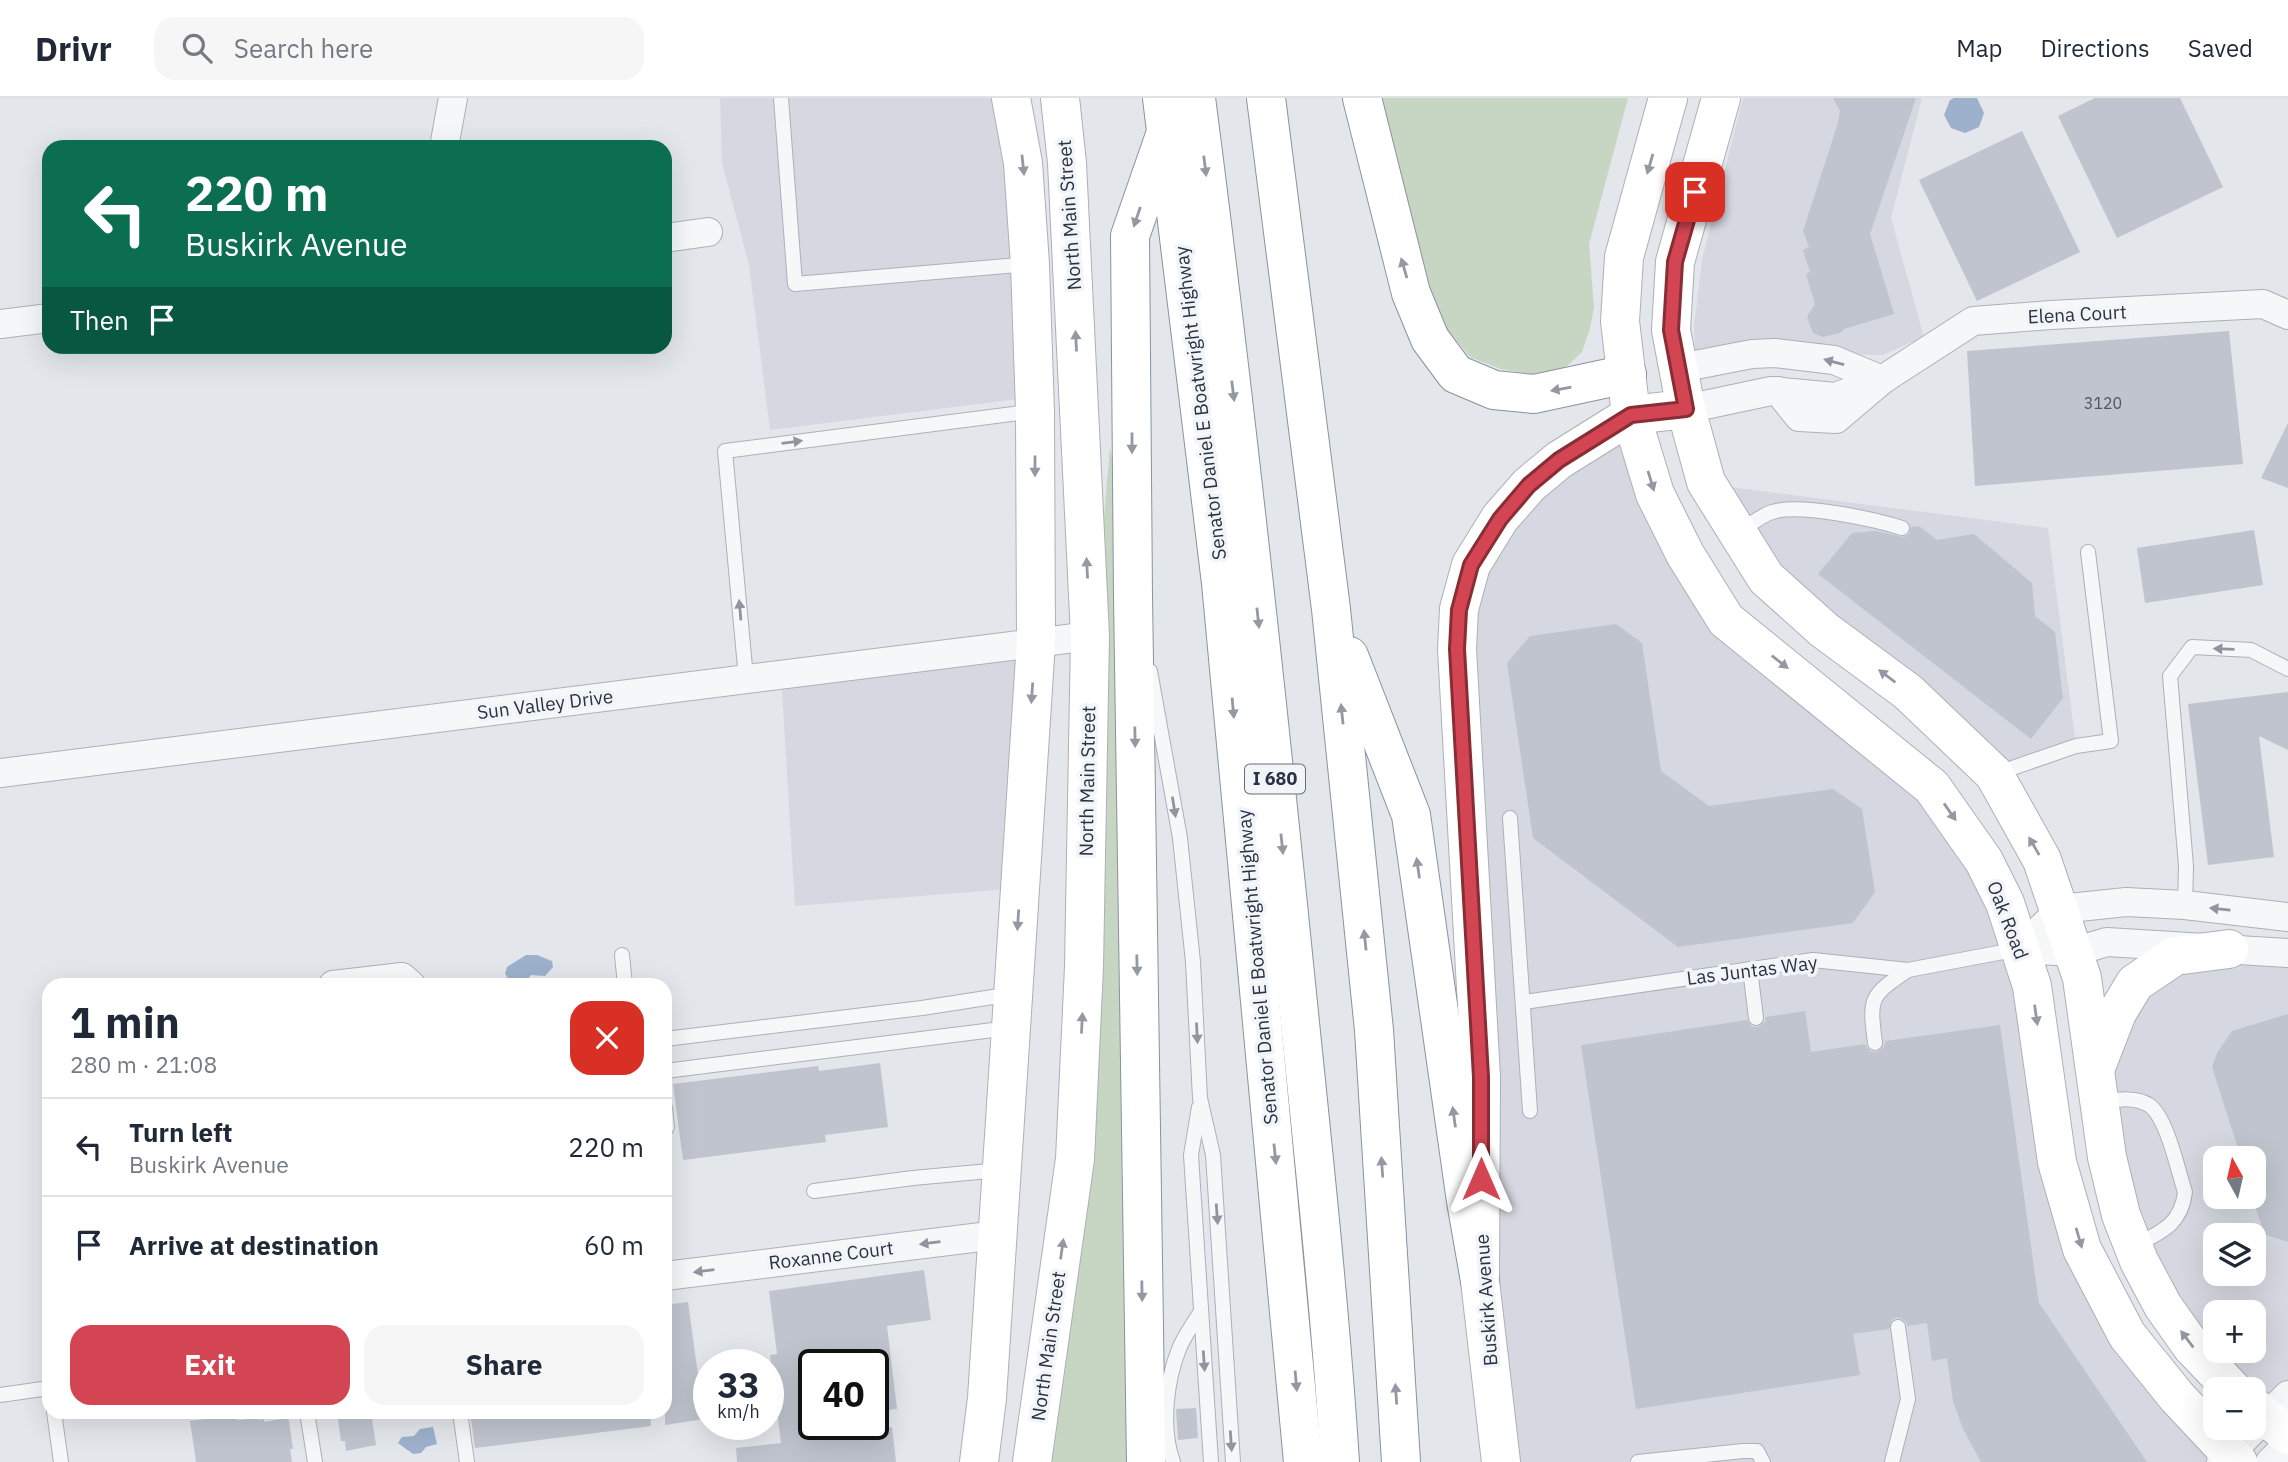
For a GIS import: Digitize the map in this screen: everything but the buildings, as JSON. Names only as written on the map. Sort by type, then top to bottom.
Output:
[{"type":"main road","points":[[979,1462],[987,1398],[1036,642],[1035,411],[1030,264],[1023,163],[1012,98]]},
{"type":"main road","name":"North Main Street","points":[[1031,1462],[1075,1159],[1084,967],[1090,636],[1068,177],[1060,98]]},
{"type":"main road","name":"I 680","points":[[1196,98],[1247,510],[1322,1241],[1340,1462]]},
{"type":"main road","points":[[1266,98],[1331,609],[1374,1030],[1401,1462]]},
{"type":"main road","points":[[1362,98],[1411,293],[1430,339],[1456,374],[1494,390],[1534,394],[1627,374],[1679,368]]},
{"type":"main road","points":[[1631,415],[1620,321],[1623,257],[1668,98]]},
{"type":"main road","points":[[1721,98],[1675,262],[1671,330],[1686,409],[1706,482],[1766,578],[1824,629],[1908,692],[1994,774],[2042,860],[2082,978],[2113,1180],[2121,1215],[2133,1247],[2163,1306],[2192,1347],[2221,1377]]},
{"type":"main road","points":[[1146,1462],[1130,236],[1164,114]]},
{"type":"main road","name":"Senator Daniel E Boatwright Highway","points":[[1164,114],[1222,583],[1303,1462]]},
{"type":"main road","name":"Buskirk Avenue","points":[[1501,1462],[1480,1281],[1481,1077],[1457,649],[1459,610],[1471,565],[1500,519],[1529,485],[1559,460],[1631,415],[1686,409]]},
{"type":"main road","name":"Oak Road","points":[[1631,415],[1655,494],[1685,554],[1726,620],[1932,787],[1984,862],[2005,903],[2032,986],[2057,1162],[2082,1249],[2127,1335],[2230,1459]]},
{"type":"main road","points":[[1331,609],[1411,815],[1466,1201],[1480,1281]]},
{"type":"main road","points":[[2098,1085],[2117,1013],[2135,983],[2175,956],[2229,949]]},
{"type":"street","points":[[445,140],[453,98]]},
{"type":"street","points":[[672,237],[708,232]]},
{"type":"street","name":"Elena Court","points":[[1686,409],[1778,391],[1835,397],[1882,380],[1973,321],[2263,304],[2288,315]]},
{"type":"street","points":[[0,324],[42,319]]},
{"type":"street","points":[[1679,368],[1752,354],[1775,353],[1834,360],[1882,380]]},
{"type":"street","name":"Sun Valley Drive","points":[[0,773],[1090,636]]},
{"type":"street","points":[[2021,949],[2060,909],[2126,902],[2185,905],[2288,917]]},
{"type":"street","name":"Las Juntas Way","points":[[2021,949],[2073,952],[2107,942],[2288,953]]},
{"type":"street","name":"Roxanne Court","points":[[672,1275],[998,1235]]},
{"type":"street","points":[[2230,1459],[2277,1420]]},
{"type":"street","points":[[2270,1462],[2277,1420]]},
{"type":"lane","points":[[781,98],[795,284],[1030,264]]},
{"type":"lane","points":[[746,678],[725,451],[1035,411]]},
{"type":"lane","points":[[1737,533],[1772,512],[1792,510],[1844,514],[1902,528]]},
{"type":"lane","points":[[1994,774],[2076,746],[2110,741],[2088,552]]},
{"type":"lane","points":[[1133,596],[1158,710],[1180,838],[1193,962],[1200,1098],[1213,1155],[1233,1462]]},
{"type":"lane","points":[[2185,905],[2186,866],[2170,676],[2192,647],[2251,650],[2288,669]]},
{"type":"lane","points":[[1510,818],[1531,1111]]},
{"type":"lane","name":"Las Juntas Way","points":[[1524,1002],[1813,960],[1908,970],[2021,949]]},
{"type":"lane","points":[[622,955],[624,978]]},
{"type":"lane","points":[[1751,969],[1756,1018]]},
{"type":"lane","points":[[1875,1043],[1871,1013],[1878,991],[1908,970]]},
{"type":"lane","points":[[672,1038],[909,1010],[1012,1011]]},
{"type":"lane","points":[[672,1070],[1012,1011]]},
{"type":"lane","points":[[2098,1085],[2126,1099],[2148,1104],[2159,1114],[2185,1192],[2184,1204],[2169,1227],[2133,1247]]},
{"type":"lane","points":[[1200,1098],[1191,1155],[1211,1462]]},
{"type":"lane","points":[[814,1191],[1002,1170]]},
{"type":"lane","points":[[1173,1462],[1168,1447],[1166,1405],[1179,1348],[1201,1311]]},
{"type":"lane","points":[[1892,1462],[1909,1399],[1898,1328]]},
{"type":"lane","points":[[0,1395],[42,1389]]},
{"type":"lane","points":[[55,1419],[61,1462]]},
{"type":"lane","points":[[308,1419],[315,1462]]},
{"type":"lane","points":[[461,1419],[467,1462]]},
{"type":"lane","points":[[1638,1462],[1742,1451],[1757,1451],[1763,1462]]},
{"type":"shaded area","points":[[720,98],[1011,98],[1034,397],[770,430],[749,265],[722,163]]},
{"type":"shaded area","points":[[1743,98],[1922,98],[1891,218],[1924,337],[1882,355],[1695,354],[1694,327],[1702,260]]},
{"type":"shaded area","points":[[1631,415],[1685,554],[1984,861],[2082,1249],[2203,1434],[2203,1440],[2207,1440],[2221,1462],[1501,1462],[1457,649],[1500,518]]},
{"type":"shaded area","points":[[1730,487],[2048,528],[2076,746],[2004,764],[1835,620],[1773,560]]},
{"type":"shaded area","points":[[1036,642],[1020,888],[795,906],[781,674]]},
{"type":"shaded area","points":[[2288,953],[2288,1395],[2266,1417],[2266,1377],[2224,1377],[2214,1363],[2266,1363],[2266,1300],[2203,1300],[2203,1348],[2139,1261],[2108,1032],[2135,983]]},
{"type":"green space","points":[[1380,98],[1628,98],[1589,244],[1594,308],[1590,328],[1582,352],[1565,368],[1543,376],[1501,369],[1470,357],[1444,325],[1425,288]]},
{"type":"green space","points":[[1110,447],[1133,596],[1146,1462],[1033,1462],[1075,1159],[1094,636]]},
{"type":"water","points":[[1977,98],[1984,113],[1979,127],[1965,133],[1951,128],[1944,115],[1950,100]]},
{"type":"water","points":[[526,955],[537,955],[552,961],[553,967],[545,976],[508,978],[505,974],[507,967]]},
{"type":"water","points":[[433,1427],[437,1444],[426,1447],[421,1453],[413,1454],[398,1443],[402,1437],[414,1436],[420,1429]]},
{"type":"route","points":[[1481,1179],[1481,1077],[1457,649],[1459,610],[1471,565],[1500,519],[1529,485],[1559,460],[1631,415],[1686,409],[1671,330],[1675,262],[1695,192]]}]
